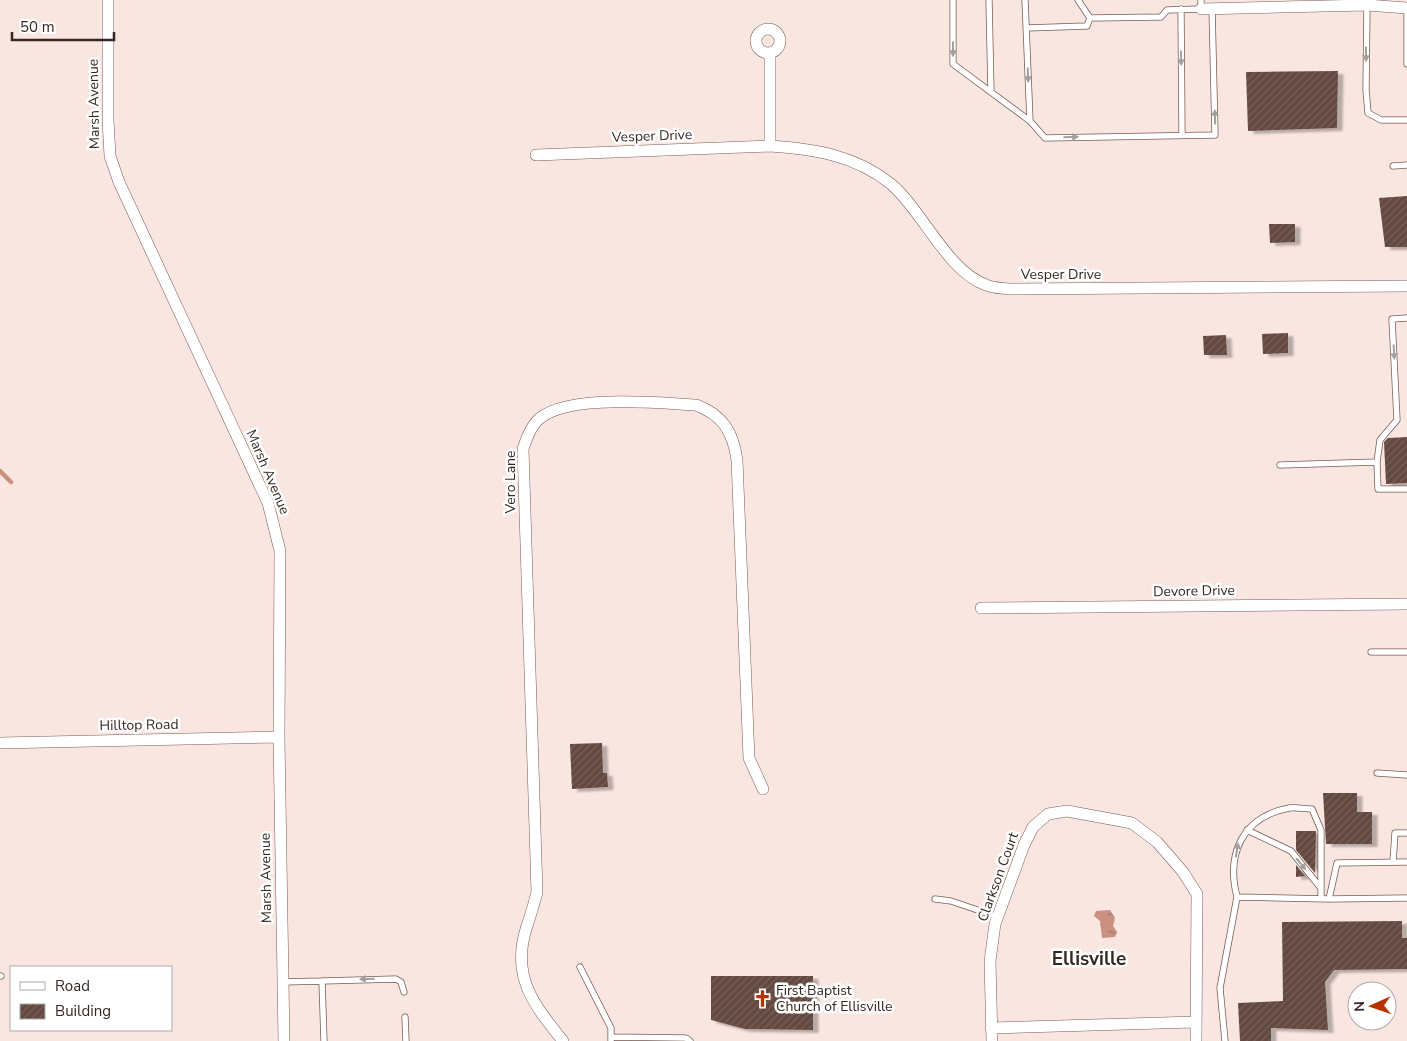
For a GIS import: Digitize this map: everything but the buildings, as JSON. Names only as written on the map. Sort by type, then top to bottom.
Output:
[{"type":"street","name":"Marsh Avenue","points":[[108,0],[110,156],[119,182],[268,503],[280,551],[279,738],[284,1041]]},
{"type":"street","points":[[1205,6],[1333,3],[1407,8]]},
{"type":"street","points":[[770,54],[770,146]]},
{"type":"street","name":"Vesper Drive","points":[[536,154],[770,146],[805,148],[834,155],[857,162],[892,185],[962,270],[986,285],[1008,289],[1407,286]]},
{"type":"street","name":"Vero Lane","points":[[563,1041],[534,1004],[528,992],[521,957],[537,892],[522,449],[537,421],[550,412],[585,402],[696,405],[707,409],[726,424],[734,441],[736,460],[748,758],[763,789]]},
{"type":"street","name":"Devore Drive","points":[[981,608],[1407,604]]},
{"type":"street","name":"Hilltop Road","points":[[0,743],[279,738]]},
{"type":"street","name":"Clarkson Court","points":[[992,1041],[990,961],[992,941],[998,917],[1024,845],[1033,827],[1048,814],[1067,811],[1132,823],[1156,842],[1184,872],[1197,894],[1196,1041]]},
{"type":"street","points":[[991,1028],[1195,1022]]},
{"type":"lane","points":[[953,0],[953,64],[1030,121],[1045,138],[1215,135],[1205,6],[1167,10],[1161,17],[1090,18]]},
{"type":"lane","points":[[989,0],[991,92]]},
{"type":"lane","points":[[1026,0],[1030,121]]},
{"type":"lane","points":[[1078,0],[1090,18]]},
{"type":"lane","points":[[1367,5],[1366,90],[1368,113],[1381,120],[1407,120]]},
{"type":"lane","points":[[1407,8],[1407,64]]},
{"type":"lane","points":[[1181,9],[1182,135]]},
{"type":"lane","points":[[1026,28],[1087,26],[1090,18]]},
{"type":"lane","points":[[1393,166],[1407,164]]},
{"type":"lane","points":[[1407,318],[1392,318],[1397,420],[1380,440],[1377,462],[1378,489],[1407,489]]},
{"type":"lane","points":[[1280,465],[1377,462]]},
{"type":"lane","points":[[1371,652],[1407,652]]},
{"type":"lane","points":[[1377,774],[1407,775]]},
{"type":"lane","points":[[1225,1041],[1220,988],[1238,897],[1233,880],[1239,840],[1255,821],[1290,808],[1312,809],[1321,830],[1321,899]]},
{"type":"lane","points":[[1247,830],[1290,850],[1320,887]]},
{"type":"lane","points":[[1393,862],[1395,833],[1407,833]]},
{"type":"lane","points":[[1329,900],[1337,864],[1407,862]]},
{"type":"lane","points":[[1238,897],[1329,900],[1407,898]]},
{"type":"lane","points":[[935,899],[951,901],[998,917]]},
{"type":"lane","points":[[580,967],[610,1028],[611,1039],[686,1038],[690,1041]]},
{"type":"lane","points":[[283,982],[396,979],[401,982],[404,992]]},
{"type":"lane","points":[[322,981],[324,1041]]},
{"type":"lane","points":[[405,1017],[406,1041]]},
{"type":"water","points":[[1110,910],[1115,918],[1113,926],[1117,932],[1115,937],[1102,938],[1100,921],[1094,916],[1096,911]]},
{"type":"waterway","points":[[0,471],[11,482]]},
{"type":"place","name":"First Baptist Church of Ellisville","points":[[762,998]]},
{"type":"district","name":"Ellisville","points":[[1089,959]]}]
